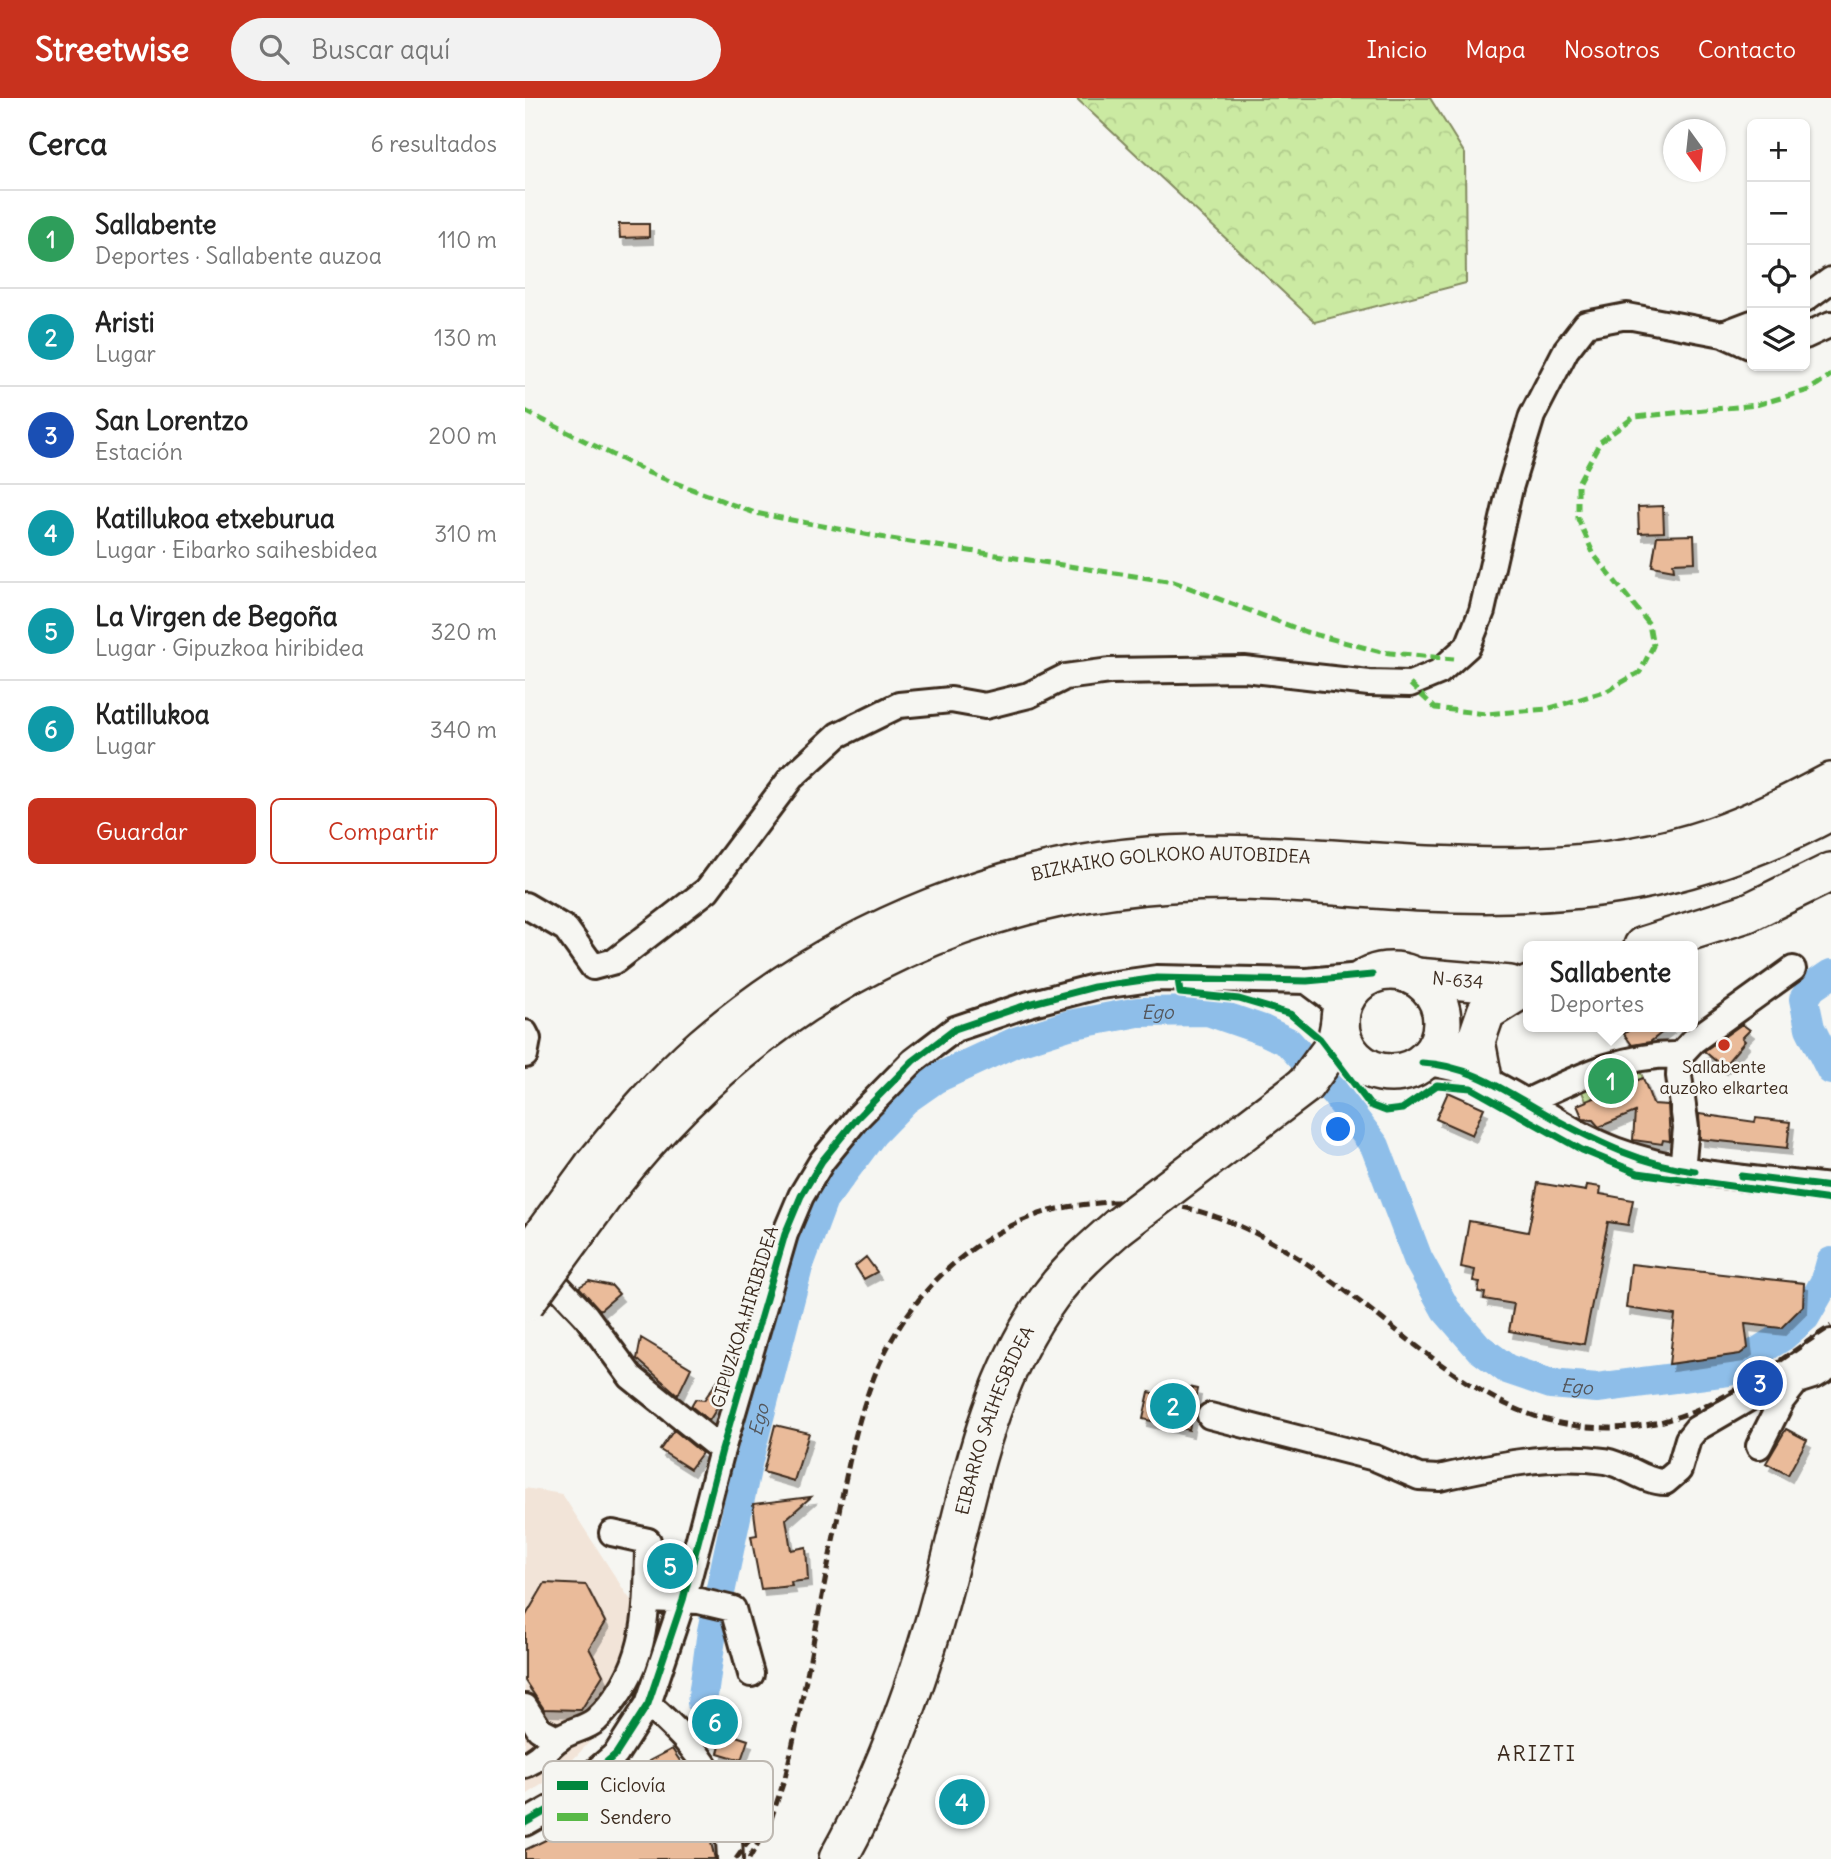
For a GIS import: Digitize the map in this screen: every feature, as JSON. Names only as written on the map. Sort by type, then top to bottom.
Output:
[{"type":"highway","name":"BIZKAIKO GOLKOKO AUTOBIDEA","points":[[602,1175],[658,1090],[703,1046],[769,995],[882,929],[925,910],[992,887],[1067,868],[1130,858],[1192,854],[1498,868],[1625,858],[1713,836],[1772,814],[1831,782]]},
{"type":"highway","name":"BIZKAIKO GOLKOKO AUTOBIDEA","points":[[602,1175],[717,1069],[780,1019],[858,970],[939,933],[1001,912],[1128,885],[1194,881],[1270,881],[1499,894],[1632,884],[1729,859],[1785,835],[1831,811]]},
{"type":"highway","points":[[1659,941],[1747,913],[1831,872]]},
{"type":"highway","name":"N-634","points":[[1372,975],[1387,971],[1416,977],[1523,983]]},
{"type":"highway","points":[[1372,975],[1349,993],[1341,1015],[1342,1038],[1350,1052],[1361,1063],[1375,1071]]},
{"type":"highway","name":"N-634","points":[[1416,977],[1427,986],[1443,1019],[1472,996],[1523,983]]},
{"type":"highway","points":[[1485,1076],[1476,1041],[1486,1012],[1523,983]]},
{"type":"highway","name":"EIBARKO SAIHESBIDEA","points":[[838,1859],[882,1769],[907,1704],[934,1623],[978,1450],[1011,1360],[1052,1293],[1081,1259],[1118,1227],[1321,1074],[1336,1043],[1341,1015]]},
{"type":"highway","points":[[1321,1074],[1354,1070],[1391,1073],[1408,1070],[1422,1063],[1433,1052],[1443,1019]]},
{"type":"highway","points":[[535,1266],[602,1175]]},
{"type":"highway","points":[[525,1303],[602,1175]]},
{"type":"street","points":[[1810,295],[1831,280]]},
{"type":"street","points":[[525,905],[566,929],[593,967],[615,961],[707,890],[791,778],[838,735],[899,705],[951,700],[985,706],[1030,695],[1065,677],[1110,671],[1244,669],[1369,683],[1410,684],[1439,672],[1468,646],[1482,611],[1510,488],[1532,416],[1566,350],[1586,324],[1627,316],[1723,334],[1747,345]]},
{"type":"street","points":[[1810,334],[1831,324]]},
{"type":"street","points":[[1723,334],[1747,325]]},
{"type":"street","points":[[1682,1170],[1686,1128],[1679,1076],[1680,1055],[1693,1041],[1793,969]]},
{"type":"street","name":"GIPUZKOA HIRIBIDEA","points":[[608,1761],[616,1754],[651,1697],[691,1600],[722,1450],[785,1234],[801,1196],[822,1161],[856,1118],[913,1061],[955,1029],[1029,1004],[1094,987],[1157,978],[1307,981],[1372,975]]},
{"type":"street","points":[[1307,981],[1341,1015]]},
{"type":"street","points":[[1443,1019],[1456,1047],[1485,1076],[1613,1150],[1682,1170],[1819,1185]]},
{"type":"street","points":[[525,1033],[528,1039],[525,1055]]},
{"type":"street","points":[[1526,1102],[1627,1059],[1654,1054],[1680,1055]]},
{"type":"street","points":[[1422,1063],[1442,1064],[1485,1076]]},
{"type":"street","points":[[525,1220],[546,1243],[535,1266]]},
{"type":"street","points":[[525,1251],[535,1266],[586,1315],[631,1377],[722,1450]]},
{"type":"street","points":[[1759,1446],[1782,1400],[1831,1342]]},
{"type":"street","points":[[1210,1416],[1343,1449],[1419,1477],[1439,1478],[1532,1461],[1569,1458],[1607,1461],[1631,1468],[1654,1482],[1665,1482],[1679,1470],[1688,1439],[1696,1429],[1751,1397],[1831,1342]]},
{"type":"street","points":[[1797,1381],[1816,1375],[1831,1366]]},
{"type":"street","points":[[525,1765],[543,1756],[559,1738],[595,1721],[624,1686],[643,1644],[648,1541],[612,1532]]},
{"type":"street","points":[[647,1599],[691,1600],[733,1609],[751,1674]]},
{"type":"street","points":[[651,1697],[688,1739],[703,1761]]},
{"type":"street","points":[[525,1707],[539,1729],[559,1738]]},
{"type":"street","name":"GIPUZKOA HIRIBIDEA","points":[[525,1823],[543,1813]]},
{"type":"shaded area","points":[[525,1488],[562,1494],[627,1595],[660,1635],[597,1734],[572,1761],[543,1761],[543,1784],[525,1796]]},
{"type":"green space","points":[[1076,98],[1430,98],[1465,154],[1466,283],[1315,322]]},
{"type":"green space","points":[[1636,1061],[1643,1078],[1586,1101],[1579,1085]]},
{"type":"building","points":[[619,224],[649,224],[649,237],[620,238]]},
{"type":"building","points":[[1663,506],[1664,532],[1639,533],[1638,507]]},
{"type":"building","points":[[1694,535],[1695,562],[1673,563],[1674,570],[1652,566],[1657,536]]},
{"type":"building","name":"Sallabente auzoko elkartea","points":[[1742,1024],[1750,1030],[1742,1038],[1745,1041],[1723,1067],[1704,1051]]},
{"type":"building","points":[[1663,1032],[1650,1042],[1632,1045],[1624,1034]]},
{"type":"building","points":[[1643,1078],[1653,1104],[1668,1105],[1670,1141],[1663,1140],[1662,1144],[1633,1140],[1635,1112],[1599,1127],[1593,1120],[1583,1119],[1577,1105]]},
{"type":"building","points":[[1448,1092],[1484,1108],[1472,1135],[1436,1119]]},
{"type":"building","points":[[1699,1114],[1755,1122],[1756,1118],[1790,1122],[1787,1148],[1700,1139]]},
{"type":"building","points":[[1538,1183],[1586,1191],[1587,1185],[1601,1187],[1600,1194],[1633,1200],[1628,1225],[1608,1222],[1584,1344],[1509,1331],[1514,1304],[1484,1299],[1485,1293],[1478,1292],[1480,1282],[1473,1281],[1475,1270],[1461,1267],[1469,1221],[1528,1232]]},
{"type":"building","points":[[866,1257],[877,1272],[864,1279],[855,1266]]},
{"type":"building","points":[[1631,1264],[1804,1283],[1803,1306],[1781,1328],[1745,1324],[1748,1348],[1740,1354],[1669,1364],[1675,1315],[1626,1308]]},
{"type":"building","points":[[589,1281],[612,1286],[619,1294],[600,1310],[579,1287]]},
{"type":"building","points":[[641,1338],[691,1368],[678,1395],[637,1359]]},
{"type":"building","points":[[729,1364],[720,1403],[709,1421],[691,1406],[695,1399],[704,1400]]},
{"type":"building","points":[[1175,1384],[1197,1389],[1189,1430],[1143,1419],[1149,1392],[1172,1397]]},
{"type":"building","points":[[775,1425],[809,1433],[794,1481],[763,1472]]},
{"type":"building","points":[[1786,1429],[1807,1440],[1788,1475],[1766,1463]]},
{"type":"building","points":[[674,1430],[702,1453],[690,1469],[660,1450]]},
{"type":"building","points":[[811,1497],[786,1519],[791,1550],[806,1547],[808,1580],[791,1582],[792,1586],[761,1589],[751,1536],[757,1535],[753,1504]]},
{"type":"building","points":[[545,1583],[586,1585],[605,1622],[589,1648],[603,1675],[581,1710],[544,1709],[525,1681],[525,1617]]},
{"type":"building","points":[[724,1732],[748,1740],[741,1760],[718,1753]]},
{"type":"building","points":[[672,1749],[680,1761],[649,1761]]},
{"type":"building","points":[[543,1841],[711,1842],[715,1859],[525,1859],[525,1850]]},
{"type":"waterway","name":"Ego","points":[[1831,974],[1812,987],[1804,999],[1810,1028],[1831,1070]]},
{"type":"waterway","name":"Ego","points":[[702,1703],[712,1631],[748,1460],[798,1267],[823,1200],[873,1133],[905,1100],[935,1079],[1015,1042],[1069,1025],[1138,1012],[1208,1011],[1263,1030],[1288,1042],[1334,1092],[1375,1146],[1418,1259],[1446,1310],[1479,1348],[1507,1369],[1551,1384],[1597,1388],[1728,1371],[1783,1336],[1805,1317],[1826,1280],[1831,1262]]},
{"type":"railway","points":[[773,1813],[785,1778],[799,1714],[849,1462],[871,1384],[890,1342],[934,1282],[972,1250],[1015,1224],[1062,1208],[1112,1202],[1158,1203],[1201,1212],[1241,1227],[1279,1246],[1317,1270],[1423,1351],[1480,1390],[1521,1411],[1564,1424],[1625,1427],[1658,1422],[1689,1413],[1746,1383],[1831,1326]]},
{"type":"railway","points":[[736,1859],[748,1842]]},
{"type":"railway","points":[[749,1859],[759,1842]]},
{"type":"marked path","points":[[1410,684],[1435,708],[1486,714],[1547,709],[1607,691],[1640,672],[1653,646],[1649,624],[1594,555],[1578,519],[1578,483],[1600,442],[1634,417],[1756,405],[1809,390],[1831,375]]},
{"type":"marked path","points":[[525,411],[649,473],[755,513],[891,539],[1174,582],[1306,632],[1381,652],[1454,659]]},
{"type":"cycle path","points":[[608,1761],[616,1754],[648,1704],[683,1600],[722,1450],[785,1234],[801,1196],[822,1161],[857,1118],[913,1061],[955,1029],[1029,1004],[1094,987],[1157,978],[1307,981],[1372,975]]},
{"type":"cycle path","points":[[1178,979],[1180,993],[1239,999],[1290,1014],[1320,1039],[1370,1105],[1386,1111],[1402,1109],[1437,1085],[1471,1088],[1582,1150],[1638,1173],[1831,1200]]},
{"type":"cycle path","points":[[1422,1063],[1441,1065],[1475,1075],[1622,1152],[1658,1164],[1695,1171]]},
{"type":"cycle path","points":[[1741,1176],[1831,1187]]},
{"type":"cycle path","points":[[525,1823],[543,1813]]},
{"type":"place","name":"Sallabente auzoko elkartea","points":[[1724,1045]]},
{"type":"place","name":"Sallabente","points":[[1611,1081]]},
{"type":"place","name":"San Lorentzo","points":[[1760,1383]]},
{"type":"place","name":"Aristi","points":[[1173,1406]]},
{"type":"place","name":"La Virgen de Begoña","points":[[670,1566]]},
{"type":"place","name":"Katillukoa","points":[[715,1722]]},
{"type":"place","name":"Katillukoa etxeburua","points":[[962,1802]]},
{"type":"district","name":"ARIZTI","points":[[1537,1754]]}]
